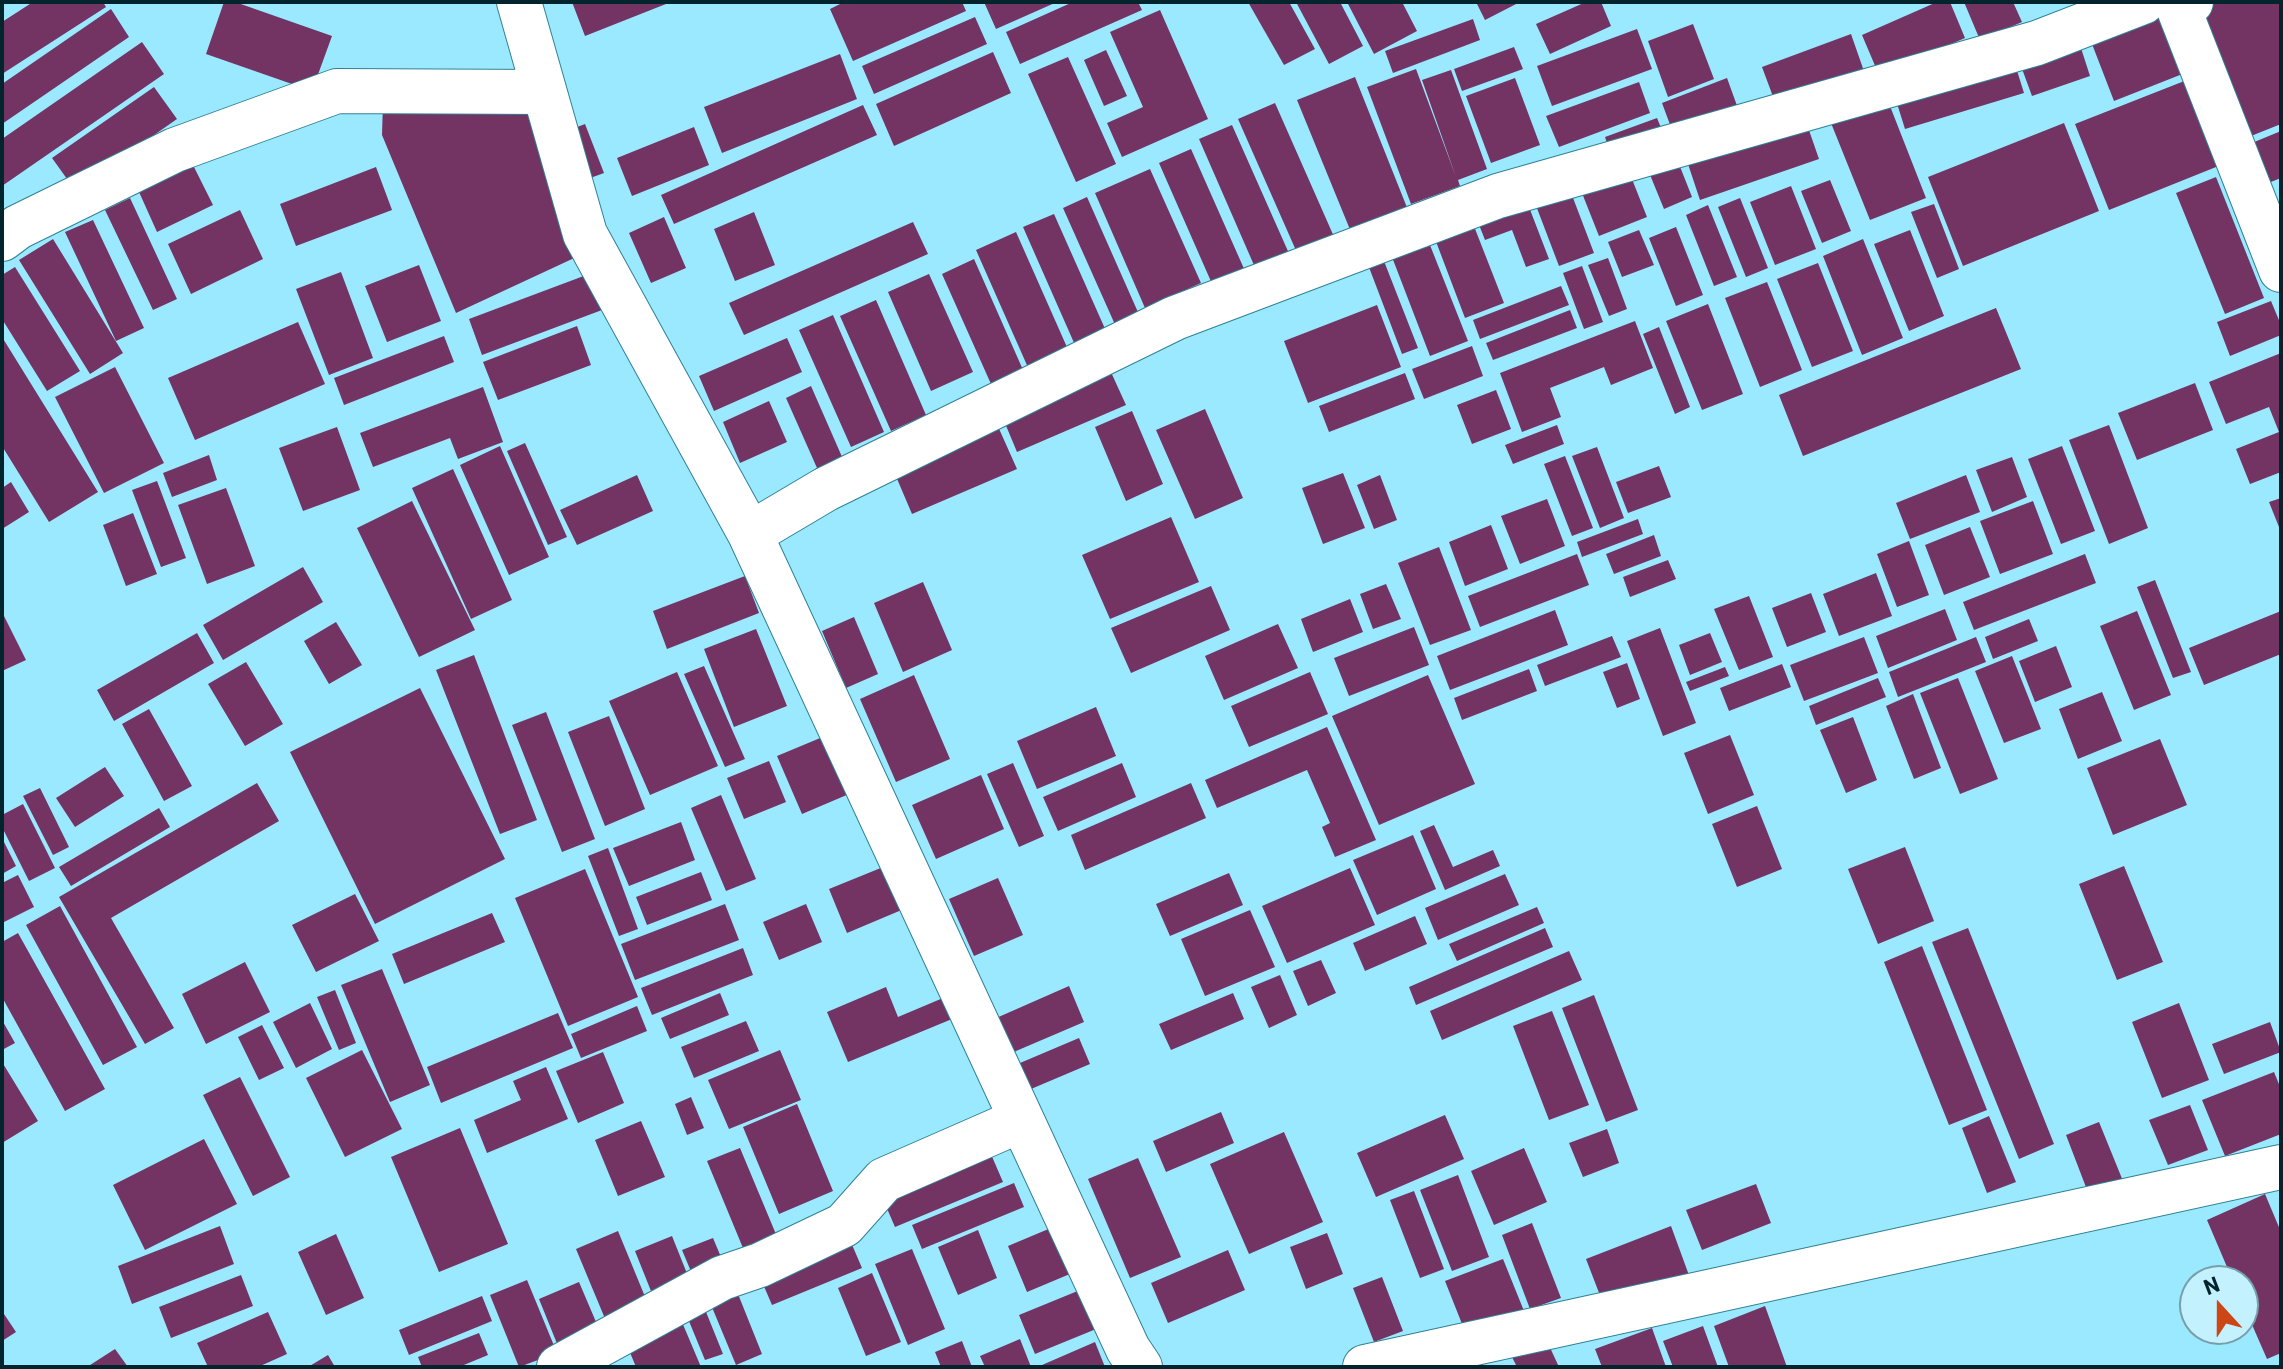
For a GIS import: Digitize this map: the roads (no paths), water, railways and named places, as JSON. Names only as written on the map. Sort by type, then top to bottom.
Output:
[{"type":"street","points":[[519,2],[585,234],[750,534],[1128,1349],[1140,1367]]},
{"type":"street","points":[[750,534],[826,489],[1175,318],[1498,196],[2037,43],[2143,2]]},
{"type":"street","points":[[2191,2],[2180,12],[2281,270]]},
{"type":"street","points":[[2,239],[18,227],[175,150],[337,91],[543,92]]},
{"type":"street","points":[[559,1367],[722,1278],[760,1265],[844,1225],[884,1180],[1021,1120]]},
{"type":"street","points":[[1365,1367],[2281,1167]]}]
